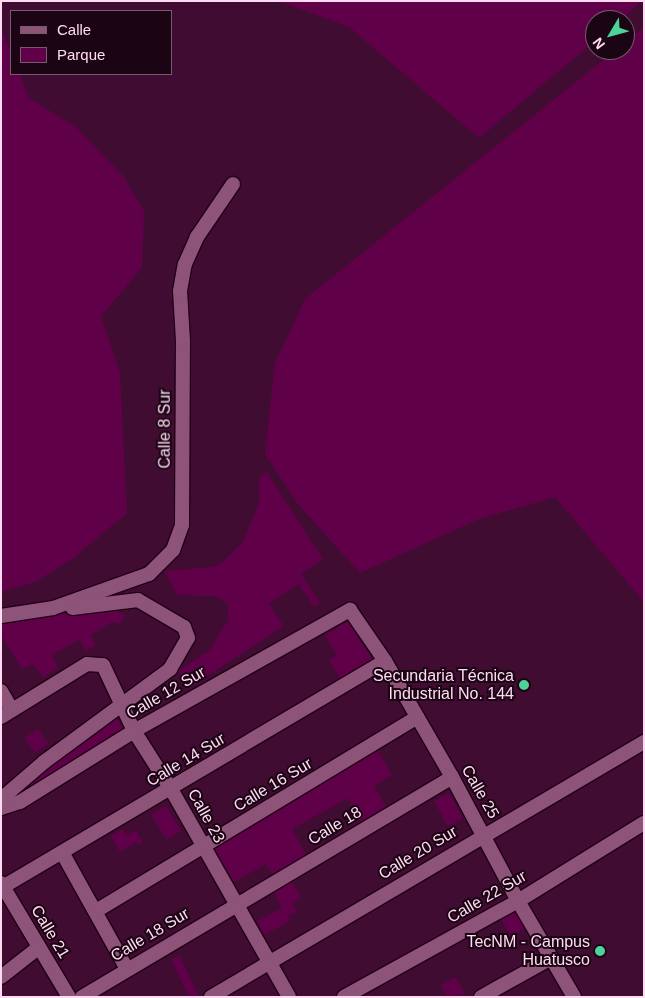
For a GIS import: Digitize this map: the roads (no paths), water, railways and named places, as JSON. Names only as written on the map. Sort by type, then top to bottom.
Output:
[{"type":"street","name":"Calle 8 Sur","points":[[53,608],[149,574],[173,550],[182,525],[183,341],[180,291],[185,264],[197,237],[232,184]]},
{"type":"street","name":"Calle 8 Sur","points":[[1,616],[53,608],[138,600],[188,632],[186,644],[170,669],[44,762],[1,799]]},
{"type":"street","name":"Calle 25","points":[[350,610],[385,662],[452,777],[518,901],[574,997]]},
{"type":"street","name":"Calle 12 Sur","points":[[1,808],[20,802],[134,731],[350,610]]},
{"type":"street","name":"Calle 14 Sur","points":[[2,886],[63,854],[385,662]]},
{"type":"street","name":"Calle 23","points":[[7,714],[87,664],[102,665],[134,731],[171,789],[289,997]]},
{"type":"street","points":[[1,691],[7,714]]},
{"type":"street","name":"Calle 16 Sur","points":[[96,911],[417,717]]},
{"type":"street","name":"Calle 20 Sur","points":[[211,997],[484,834],[644,742]]},
{"type":"street","name":"Calle 18","points":[[236,905],[452,777]]},
{"type":"street","name":"Calle 22 Sur","points":[[344,997],[518,901],[644,823]]},
{"type":"street","points":[[63,854],[127,969]]},
{"type":"street","name":"Calle 21","points":[[2,886],[69,997]]},
{"type":"street","name":"Calle 18 Sur","points":[[82,997],[236,905]]},
{"type":"street","points":[[1,977],[38,948]]},
{"type":"street","points":[[482,997],[551,958]]},
{"type":"place","name":"Secundaria Técnica Industrial No. 144","points":[[524,685]]},
{"type":"place","name":"TecNM - Campus Huatusco","points":[[600,951]]}]
